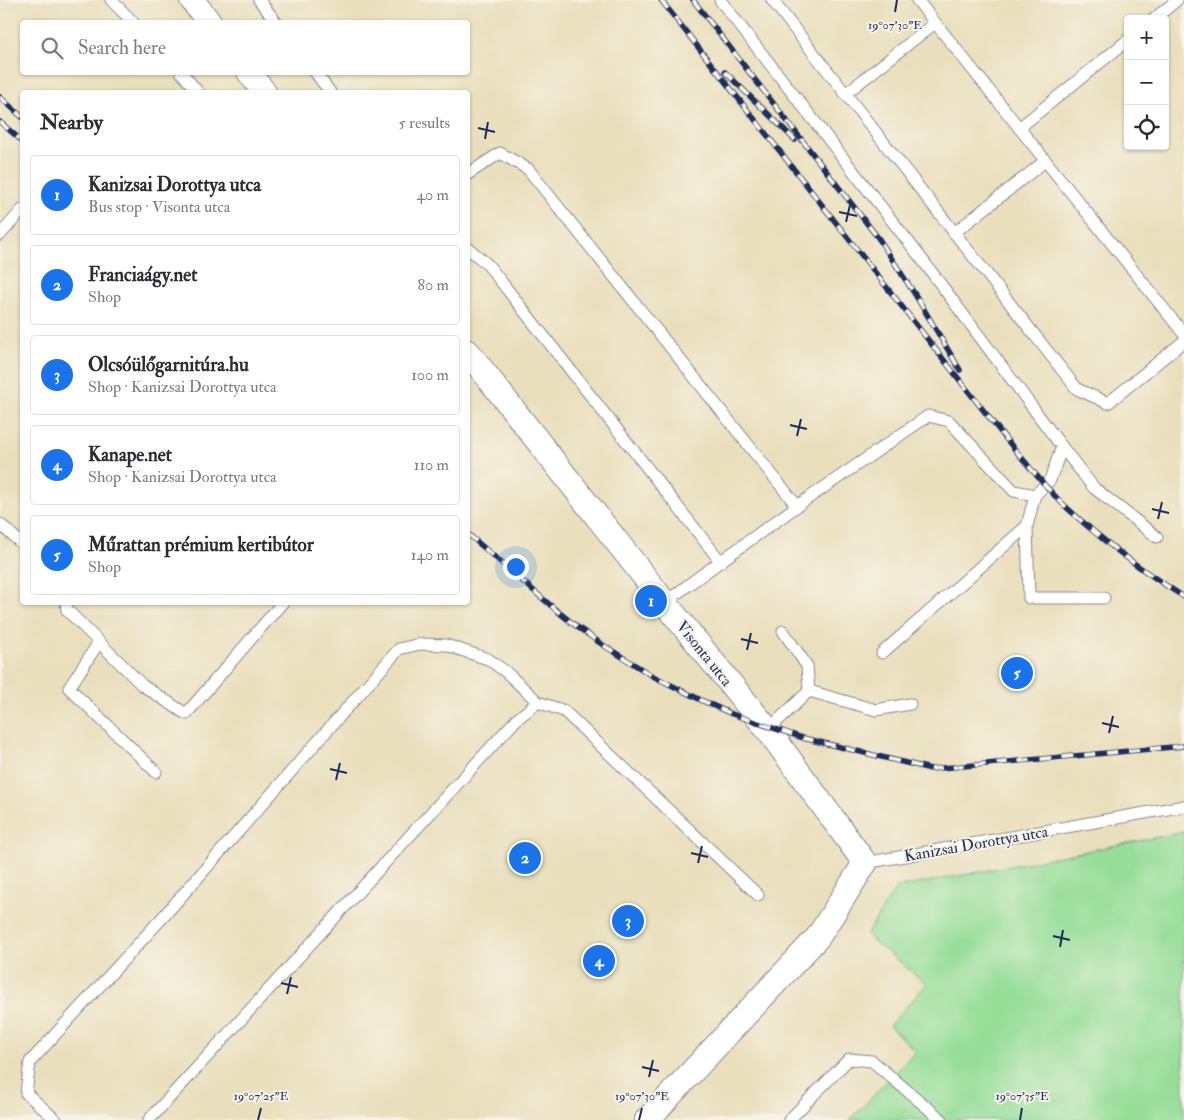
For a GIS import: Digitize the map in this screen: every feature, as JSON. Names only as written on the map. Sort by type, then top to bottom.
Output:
[{"type":"street","points":[[192,0],[207,20]]},
{"type":"street","points":[[250,75],[262,90]]},
{"type":"street","name":"Visonta utca","points":[[470,355],[665,603],[768,730],[865,863]]},
{"type":"street","points":[[647,1120],[818,936],[865,863]]},
{"type":"lane","points":[[111,0],[131,20]]},
{"type":"lane","points":[[259,0],[274,20]]},
{"type":"lane","points":[[720,0],[921,258],[1094,488],[1157,537]]},
{"type":"lane","points":[[772,0],[1077,389],[1108,403],[1184,341]]},
{"type":"lane","points":[[917,0],[1184,334]]},
{"type":"lane","points":[[1159,15],[1177,0]]},
{"type":"lane","points":[[845,94],[935,23]]},
{"type":"lane","points":[[1019,128],[1124,43]]},
{"type":"lane","points":[[184,75],[196,90]]},
{"type":"lane","points":[[317,75],[328,90]]},
{"type":"lane","points":[[470,173],[500,153],[528,169],[798,506]]},
{"type":"lane","points":[[954,233],[1045,160]]},
{"type":"lane","points":[[0,235],[20,212]]},
{"type":"lane","points":[[470,250],[488,265],[721,562]]},
{"type":"lane","points":[[665,603],[798,506],[928,416],[949,421],[1014,491],[1035,495]]},
{"type":"lane","points":[[1062,447],[1050,480],[1035,495],[1027,526],[1029,598],[1104,598]]},
{"type":"lane","points":[[0,524],[20,542]]},
{"type":"lane","points":[[882,653],[1027,526]]},
{"type":"lane","points":[[66,605],[67,610],[142,685],[186,714],[280,605]]},
{"type":"lane","points":[[768,730],[808,691],[807,666],[783,631]]},
{"type":"lane","points":[[99,642],[69,688],[156,772]]},
{"type":"lane","points":[[56,1120],[26,1093],[30,1062],[163,917],[399,649],[420,644],[446,645],[488,659],[506,672],[538,702],[564,711],[758,895]]},
{"type":"lane","points":[[808,691],[876,710],[910,704]]},
{"type":"lane","points":[[149,1120],[516,720],[538,702]]},
{"type":"lane","name":"Kanizsai Dorottya utca","points":[[865,863],[1184,806]]},
{"type":"lane","points":[[789,1120],[849,1059],[872,1061],[942,1120]]},
{"type":"green space","points":[[1184,832],[1184,1120],[850,1120],[916,1051],[889,1026],[927,984],[866,935],[896,888]]},
{"type":"railway","points":[[661,0],[1041,481],[1078,518],[1107,542],[1152,576],[1184,597]]},
{"type":"railway","points":[[693,0],[879,239],[960,370]]},
{"type":"railway","points":[[725,72],[795,140]]},
{"type":"railway","points":[[0,97],[20,115]]},
{"type":"railway","points":[[0,122],[20,139]]},
{"type":"railway","points":[[470,536],[576,626],[651,675],[732,714],[803,738],[931,769],[1184,746]]},
{"type":"place","name":"Kanizsai Dorottya utca","points":[[651,601]]},
{"type":"place","name":"Műrattan prémium kertibútor","points":[[1017,673]]},
{"type":"place","name":"Franciaágy.net","points":[[525,858]]},
{"type":"place","name":"Olcsóülőgarnitúra.hu","points":[[628,921]]},
{"type":"place","name":"Kanape.net","points":[[599,961]]}]
